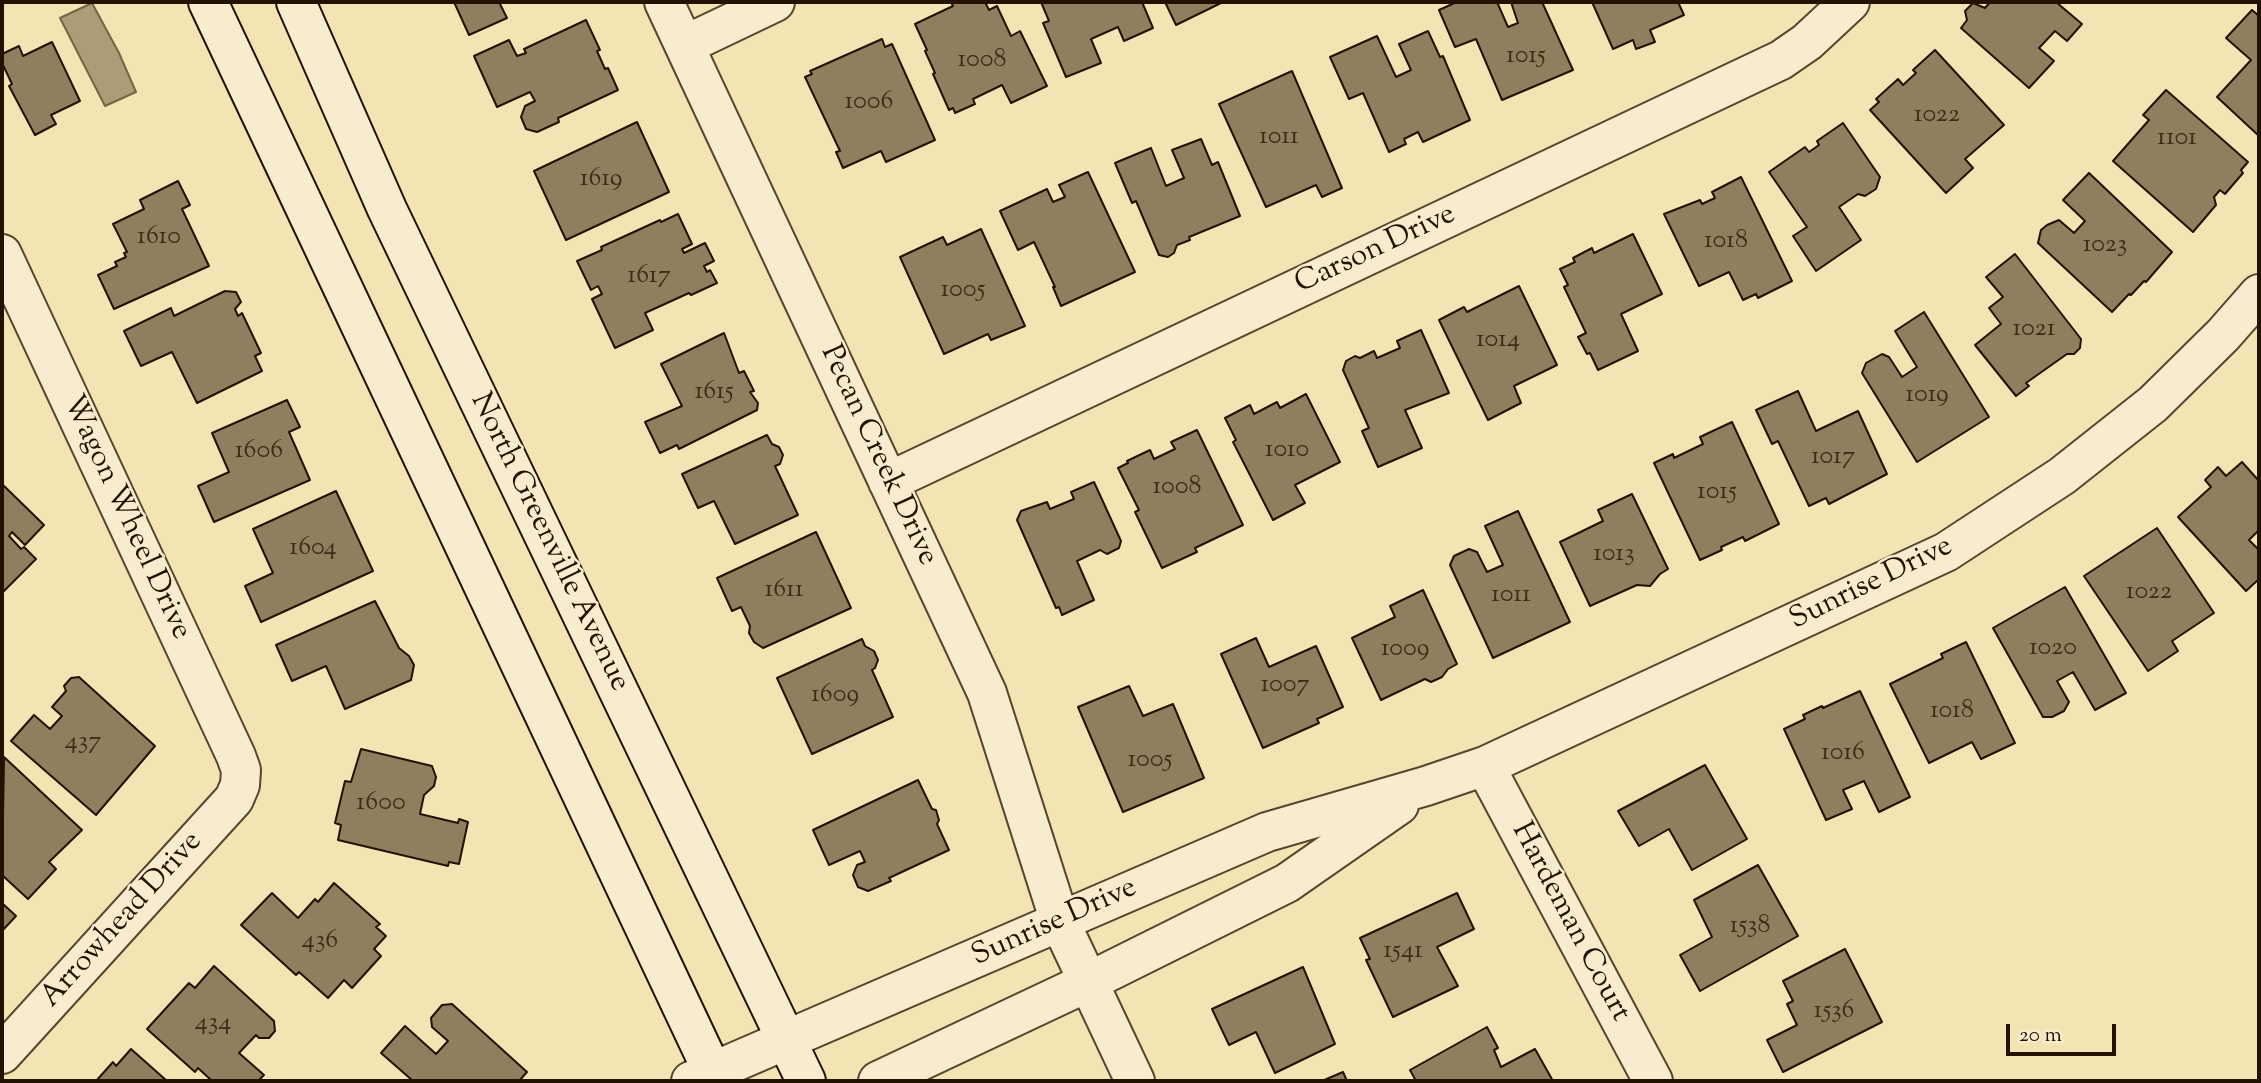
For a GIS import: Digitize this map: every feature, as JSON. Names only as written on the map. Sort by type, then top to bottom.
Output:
[{"type":"street","points":[[208,2],[707,1079]]},
{"type":"street","name":"North Greenville Avenue","points":[[296,2],[387,209],[806,1081]]},
{"type":"street","name":"Pecan Creek Drive","points":[[664,2],[995,712],[1060,922],[1135,1081]]},
{"type":"street","points":[[685,45],[775,2]]},
{"type":"street","name":"Carson Drive","points":[[888,482],[1781,60],[1807,42],[1850,2]]},
{"type":"street","name":"Wagon Wheel Drive","points":[[2,254],[13,309],[236,755],[240,785]]},
{"type":"street","name":"Sunrise Drive","points":[[707,1079],[1266,832],[1426,786],[1485,766],[1946,552],[2063,476],[2153,404],[2223,335],[2259,294]]},
{"type":"street","name":"Hardeman Court","points":[[1485,766],[1653,1081]]},
{"type":"street","name":"Arrowhead Drive","points":[[2,1054],[234,799],[240,785]]},
{"type":"street","name":"Sunrise Drive","points":[[878,1081],[1088,982],[1287,883],[1426,786]]},
{"type":"shaded area","points":[[92,3],[136,92],[105,106],[60,18]]},
{"type":"building","points":[[454,2],[499,2],[507,18],[469,35]]},
{"type":"building","points":[[951,2],[985,2],[989,10],[997,6],[1011,36],[1020,31],[1047,86],[1011,103],[1002,85],[973,99],[975,104],[955,113],[953,108],[949,110],[915,24],[953,6]]},
{"type":"building","points":[[1041,2],[1142,2],[1153,28],[1124,41],[1118,27],[1091,39],[1101,63],[1066,77],[1043,23],[1049,21]]},
{"type":"building","points":[[1165,2],[1221,2],[1221,3],[1176,25]]},
{"type":"building","points":[[1457,2],[1497,2],[1508,27],[1518,23],[1511,2],[1542,2],[1573,70],[1502,100],[1476,39],[1455,47],[1439,10]]},
{"type":"building","points":[[1592,2],[1678,2],[1684,15],[1650,30],[1655,42],[1636,49],[1633,40],[1613,49]]},
{"type":"building","points":[[1990,2],[2056,2],[2082,24],[2067,41],[2055,31],[2039,48],[2054,61],[2029,88],[1961,28],[1967,20],[1965,11],[1973,3],[1985,8]]},
{"type":"building","points":[[2252,10],[2259,16],[2259,136],[2217,97],[2251,60],[2226,38]]},
{"type":"building","points":[[586,20],[600,50],[597,51],[605,69],[608,68],[618,90],[558,118],[559,122],[537,132],[526,129],[521,117],[525,106],[535,101],[530,92],[497,107],[474,56],[509,40],[517,56],[526,53],[524,49]]},
{"type":"building","points":[[1428,31],[1440,57],[1443,56],[1470,120],[1423,142],[1418,132],[1404,139],[1406,144],[1389,152],[1363,93],[1349,99],[1330,57],[1377,36],[1396,77],[1411,70],[1399,44]]},
{"type":"building","points":[[882,39],[885,47],[892,44],[935,140],[886,162],[881,151],[843,168],[836,152],[840,151],[805,77],[812,74],[810,71]]},
{"type":"building","points":[[52,42],[80,101],[51,115],[56,124],[35,135],[9,86],[12,84],[2,63],[2,54],[19,46],[23,56]]},
{"type":"building","points":[[1935,50],[2004,125],[1965,159],[1973,168],[1946,193],[1870,110],[1879,102],[1876,99],[1898,79],[1903,85],[1916,73],[1913,70]]},
{"type":"building","points":[[1292,71],[1342,188],[1322,197],[1316,185],[1266,207],[1219,104]]},
{"type":"building","points":[[2166,90],[2248,162],[2241,170],[2243,173],[2225,194],[2220,190],[2214,197],[2216,205],[2193,232],[2113,161],[2149,120],[2143,115]]},
{"type":"building","points":[[637,122],[669,192],[566,240],[534,171]]},
{"type":"building","points":[[1843,123],[1880,177],[1876,189],[1865,196],[1858,194],[1839,207],[1861,240],[1816,271],[1793,236],[1807,227],[1769,172],[1805,147],[1809,152],[1819,145],[1817,141]]},
{"type":"building","points":[[1201,139],[1212,165],[1218,162],[1240,216],[1189,237],[1190,240],[1177,245],[1174,253],[1168,257],[1159,255],[1136,201],[1132,203],[1115,163],[1151,148],[1166,186],[1184,178],[1172,150]]},
{"type":"building","points":[[1088,172],[1135,272],[1061,306],[1034,242],[1018,250],[1000,211],[1047,189],[1053,202],[1065,197],[1059,185]]},
{"type":"building","points":[[2089,173],[2172,252],[2146,282],[2129,294],[2112,312],[2038,243],[2041,230],[2047,225],[2059,220],[2074,233],[2085,221],[2063,200]]},
{"type":"building","points":[[1741,177],[1792,281],[1758,298],[1756,294],[1743,300],[1729,272],[1699,286],[1664,214],[1700,200],[1702,204],[1715,198],[1712,192]]},
{"type":"building","points":[[178,181],[190,205],[182,209],[209,266],[114,309],[98,275],[117,266],[115,262],[126,257],[124,253],[127,252],[113,224],[144,209],[140,200]]},
{"type":"building","points":[[678,214],[692,244],[682,249],[684,253],[705,243],[714,261],[704,266],[707,272],[710,270],[717,283],[645,313],[653,330],[615,348],[592,299],[602,294],[598,286],[591,290],[577,261],[602,250],[601,247]]},
{"type":"building","points":[[981,229],[1025,326],[991,340],[988,334],[944,354],[900,257],[943,237],[947,245]]},
{"type":"building","points":[[1633,234],[1662,294],[1621,314],[1638,351],[1598,370],[1578,337],[1586,333],[1564,287],[1568,285],[1560,269],[1575,262],[1573,258],[1592,248],[1594,253]]},
{"type":"building","points":[[2015,254],[2081,339],[2080,348],[2074,354],[2067,354],[2026,383],[2029,386],[2016,396],[1975,345],[2001,324],[1989,308],[2003,297],[1986,277]]},
{"type":"building","points":[[1519,286],[1557,365],[1514,386],[1521,403],[1488,420],[1439,320],[1464,307],[1467,312]]},
{"type":"building","points":[[225,291],[236,292],[241,302],[235,309],[238,316],[242,313],[261,353],[255,356],[262,371],[197,403],[172,352],[141,366],[124,331],[171,308],[174,316]]},
{"type":"building","points":[[1924,312],[1989,417],[1917,462],[1862,373],[1866,363],[1882,354],[1889,357],[1902,377],[1917,367],[1895,331]]},
{"type":"building","points":[[1421,330],[1449,393],[1405,410],[1422,448],[1378,467],[1362,431],[1369,428],[1343,370],[1346,361],[1355,356],[1360,358],[1374,351],[1377,358],[1400,348],[1397,341]]},
{"type":"building","points":[[724,333],[739,373],[744,371],[754,391],[750,392],[758,403],[757,410],[679,449],[677,445],[660,453],[645,422],[682,406],[661,364]]},
{"type":"building","points":[[1798,391],[1816,431],[1858,411],[1887,474],[1829,504],[1826,498],[1809,506],[1778,441],[1772,444],[1756,410]]},
{"type":"building","points":[[1306,394],[1340,462],[1295,485],[1305,503],[1273,520],[1233,442],[1236,440],[1225,418],[1250,405],[1254,414],[1277,402],[1280,408]]},
{"type":"building","points":[[287,400],[300,427],[289,432],[310,480],[214,522],[198,486],[229,472],[212,433]]},
{"type":"building","points":[[1732,422],[1779,524],[1745,541],[1743,537],[1721,547],[1722,550],[1700,560],[1654,463],[1673,454],[1674,458],[1703,444],[1700,437]]},
{"type":"building","points":[[1197,430],[1243,525],[1195,548],[1197,552],[1162,568],[1135,512],[1139,510],[1118,468],[1150,450],[1154,459],[1175,449],[1171,442]]},
{"type":"building","points":[[767,435],[783,455],[780,464],[775,466],[798,515],[735,544],[714,501],[698,508],[682,474]]},
{"type":"building","points":[[2242,462],[2259,481],[2259,530],[2249,540],[2259,550],[2259,579],[2246,591],[2178,517],[2211,487],[2205,480],[2218,467],[2226,476]]},
{"type":"building","points":[[1094,482],[1121,541],[1119,548],[1107,554],[1100,550],[1077,561],[1094,600],[1062,615],[1059,607],[1056,608],[1017,520],[1021,511],[1047,502],[1050,509],[1074,499],[1071,492]]},
{"type":"building","points":[[2,484],[44,525],[25,545],[12,532],[9,536],[21,549],[24,547],[36,559],[2,593]]},
{"type":"building","points":[[336,491],[373,571],[261,622],[245,586],[273,573],[253,529]]},
{"type":"building","points":[[1632,494],[1668,569],[1650,586],[1637,585],[1590,606],[1560,542],[1603,521],[1598,510]]},
{"type":"building","points":[[1518,511],[1570,622],[1493,658],[1450,565],[1454,556],[1469,549],[1477,552],[1487,572],[1503,565],[1485,526]]},
{"type":"building","points":[[2157,528],[2214,613],[2172,641],[2178,651],[2148,671],[2084,576]]},
{"type":"building","points":[[816,532],[851,608],[763,648],[754,642],[749,633],[750,626],[741,607],[732,611],[717,578]]},
{"type":"building","points":[[2065,587],[2126,693],[2095,710],[2073,672],[2057,681],[2069,702],[2064,711],[2052,717],[2043,717],[1993,628]]},
{"type":"building","points":[[1423,590],[1457,664],[1448,669],[1442,677],[1431,682],[1425,679],[1381,700],[1352,638],[1395,617],[1390,606]]},
{"type":"building","points":[[375,601],[399,648],[409,656],[414,665],[411,680],[345,709],[326,666],[292,681],[276,645]]},
{"type":"building","points":[[1256,638],[1269,667],[1316,646],[1343,707],[1317,719],[1319,723],[1263,748],[1221,654]]},
{"type":"building","points":[[862,639],[865,646],[874,651],[878,660],[872,670],[893,717],[812,754],[777,678]]},
{"type":"building","points":[[1966,642],[2015,743],[1981,759],[1972,742],[1929,763],[1890,684],[1943,658],[1941,654]]},
{"type":"building","points":[[79,677],[155,746],[96,815],[11,741],[34,715],[50,729],[62,716],[52,707],[66,691],[64,686],[71,678]]},
{"type":"building","points":[[1129,686],[1143,716],[1173,704],[1204,778],[1123,812],[1078,707]]},
{"type":"building","points":[[1860,691],[1910,797],[1879,812],[1864,781],[1843,790],[1852,809],[1826,820],[1784,729],[1805,719],[1803,715]]},
{"type":"building","points":[[361,749],[432,766],[436,777],[434,786],[424,795],[420,814],[458,823],[459,819],[468,822],[459,864],[449,862],[448,866],[338,840],[341,825],[335,823],[345,781],[351,782]]},
{"type":"building","points":[[4,757],[82,830],[49,862],[56,869],[28,899],[2,875]]},
{"type":"building","points":[[1705,765],[1747,839],[1692,870],[1669,829],[1639,846],[1618,811]]},
{"type":"building","points":[[918,780],[932,809],[936,810],[939,820],[937,824],[949,850],[889,878],[891,881],[868,891],[858,887],[853,875],[857,865],[865,862],[860,851],[829,865],[813,830]]},
{"type":"building","points":[[1758,865],[1798,936],[1700,991],[1680,955],[1712,937],[1694,900]]},
{"type":"building","points":[[334,883],[380,924],[376,927],[386,936],[374,949],[381,956],[352,988],[344,980],[328,998],[299,972],[296,975],[241,925],[272,893],[298,918],[315,899],[318,902]]},
{"type":"building","points":[[1457,893],[1474,929],[1437,947],[1458,986],[1393,1017],[1366,960],[1370,959],[1360,938]]},
{"type":"building","points":[[2,903],[16,916],[2,931]]},
{"type":"building","points":[[1845,949],[1882,1022],[1783,1072],[1767,1040],[1797,1025],[1787,1004],[1793,1001],[1783,981]]},
{"type":"building","points":[[214,966],[274,1021],[275,1031],[269,1038],[259,1038],[256,1035],[239,1053],[264,1075],[258,1081],[212,1081],[198,1068],[195,1072],[147,1029],[189,983],[195,988]]},
{"type":"building","points":[[1303,967],[1335,1044],[1275,1073],[1256,1032],[1229,1045],[1212,1009]]},
{"type":"building","points":[[452,1004],[527,1072],[519,1081],[413,1081],[381,1053],[405,1026],[436,1054],[448,1041],[432,1027],[431,1018],[442,1005]]},
{"type":"building","points":[[1487,1027],[1498,1048],[1494,1050],[1501,1067],[1535,1049],[1553,1081],[1416,1081],[1410,1070]]},
{"type":"building","points":[[131,1049],[167,1081],[96,1081],[113,1062],[116,1066]]},
{"type":"building","points":[[1343,1072],[1347,1081],[1322,1081]]}]
